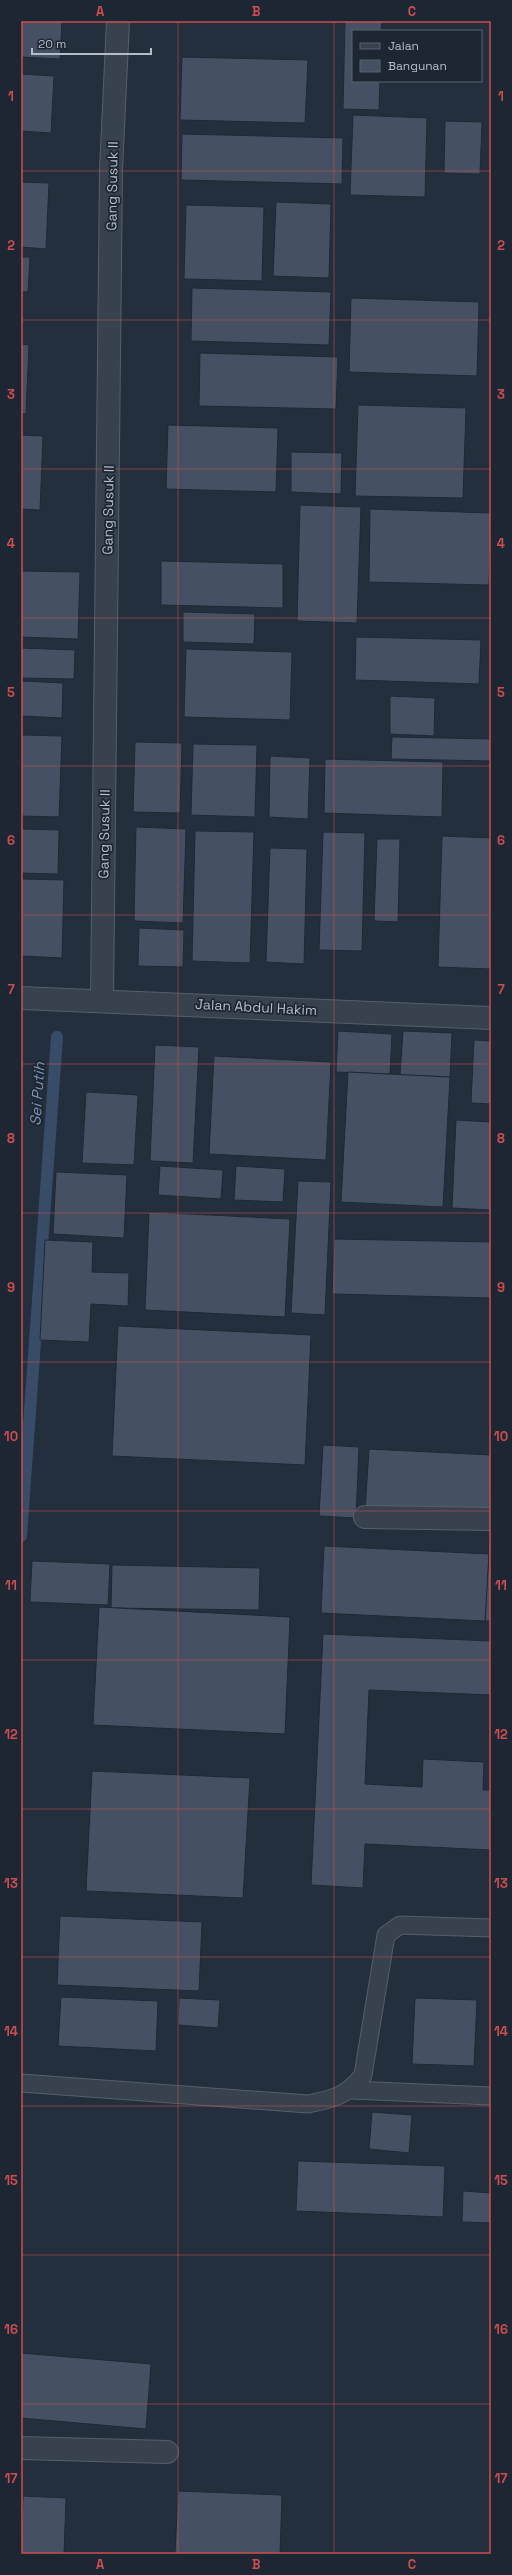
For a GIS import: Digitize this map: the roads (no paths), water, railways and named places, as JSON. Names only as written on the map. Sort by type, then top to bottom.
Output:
[{"type":"street","name":"Gang Susuk II","points":[[102,1000],[111,170],[118,21]]},
{"type":"street","name":"Jalan Abdul Hakim","points":[[21,998],[102,1000],[491,1018]]},
{"type":"street","points":[[365,1518],[491,1519]]},
{"type":"street","points":[[21,2448],[167,2452]]},
{"type":"lane","points":[[352,2090],[363,2075],[386,1935],[400,1924],[491,1928]]},
{"type":"lane","points":[[21,2082],[308,2104],[331,2099],[352,2090],[491,2096]]},
{"type":"waterway","name":"Sei Putih","points":[[21,1536],[57,1037]]}]
